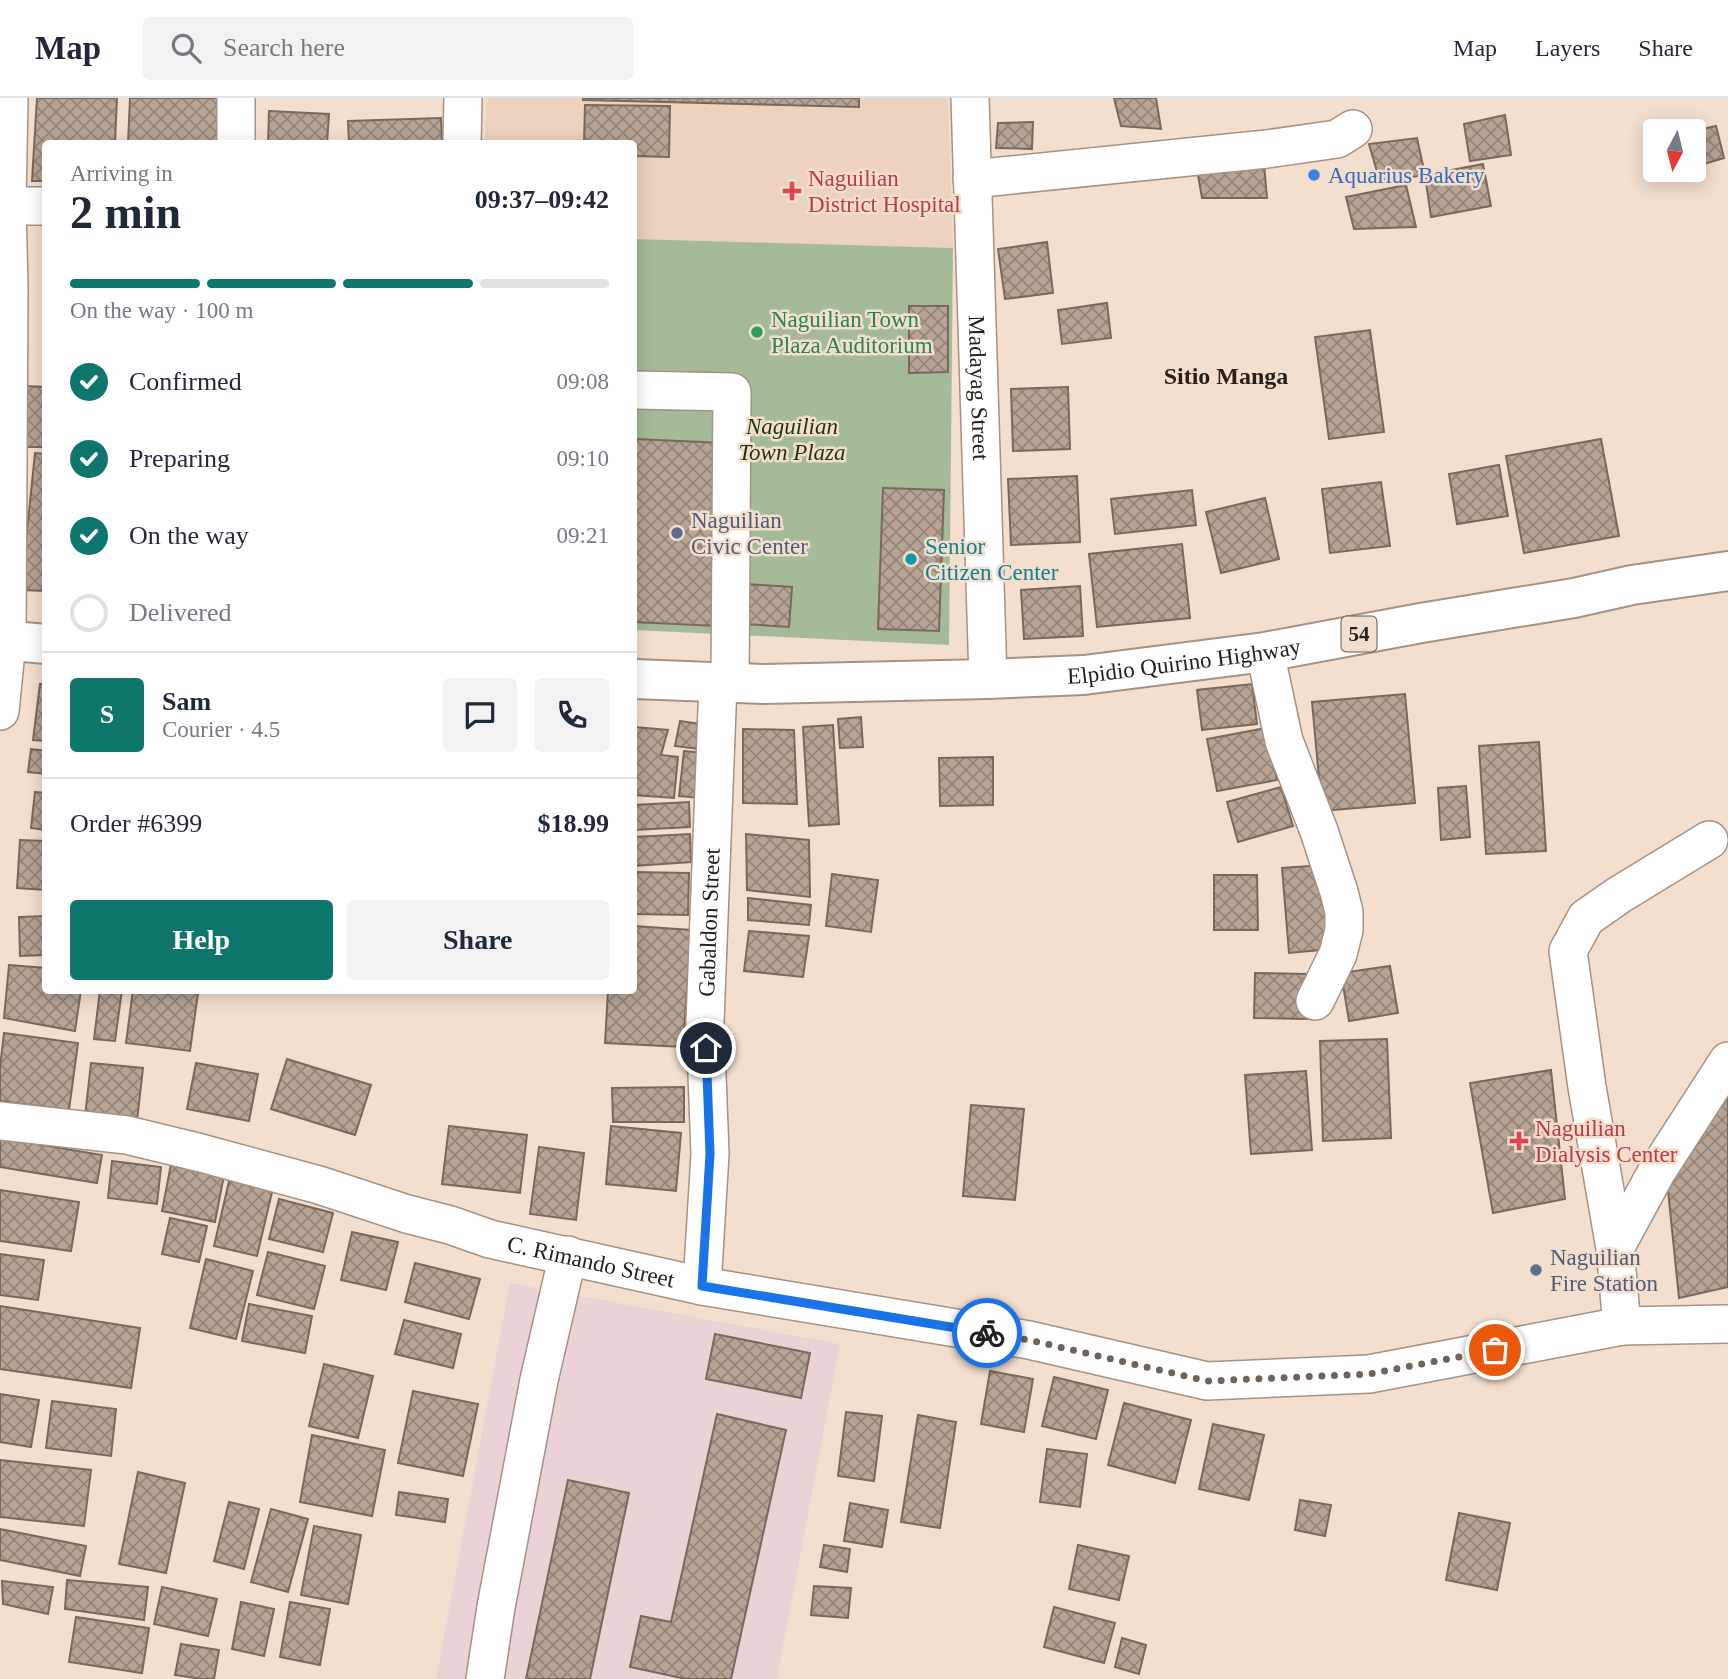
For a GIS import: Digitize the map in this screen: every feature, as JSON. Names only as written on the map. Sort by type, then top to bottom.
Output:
[{"type":"highway","name":"Elpidio Quirino Highway","points":[[637,679],[764,684],[1084,675],[1265,652],[1574,598],[1632,585],[1728,571]]},
{"type":"highway","points":[[4,641],[42,644]]},
{"type":"street","points":[[0,710],[4,641],[4,287],[9,98]]},
{"type":"street","points":[[236,98],[236,140]]},
{"type":"street","points":[[463,98],[463,140]]},
{"type":"street","name":"Madayag Street","points":[[970,98],[988,679]]},
{"type":"street","points":[[972,178],[1279,147],[1337,139],[1353,129]]},
{"type":"street","points":[[7,206],[42,206]]},
{"type":"street","name":"Gabaldon Street","points":[[637,390],[732,392],[724,683],[705,1022],[710,1154],[702,1286]]},
{"type":"street","points":[[1265,652],[1284,741],[1319,831],[1344,912],[1344,930],[1339,954],[1315,1001]]},
{"type":"street","points":[[1622,1326],[1615,1248],[1587,1087],[1568,951],[1586,918],[1709,840]]},
{"type":"street","points":[[1615,1248],[1657,1171],[1728,1061]]},
{"type":"street","name":"C. Rimando Street","points":[[0,1121],[127,1135],[319,1185],[407,1214],[450,1224],[490,1239],[702,1286],[1029,1340],[1207,1381],[1369,1374],[1622,1326],[1728,1324]]},
{"type":"street","points":[[485,1679],[539,1380],[568,1255]]},
{"type":"shaded area","name":"Naguilian District Hospital","points":[[486,98],[948,98],[953,248],[637,239],[637,140],[485,140]]},
{"type":"shaded area","points":[[510,1283],[840,1344],[777,1679],[436,1679]]},
{"type":"green space","name":"Naguilian Town Plaza","points":[[637,239],[953,248],[949,645],[637,630]]},
{"type":"building","points":[[37,98],[117,98],[115,140],[42,140],[42,181],[32,181]]},
{"type":"building","points":[[130,98],[222,98],[220,140],[128,140]]},
{"type":"building","points":[[859,98],[859,107],[583,100]]},
{"type":"building","points":[[1114,98],[1156,98],[1161,129],[1121,126]]},
{"type":"building","points":[[585,105],[670,106],[669,157],[637,156],[637,140],[584,140]]},
{"type":"building","points":[[269,111],[329,114],[327,140],[268,140]]},
{"type":"building","points":[[1505,115],[1511,155],[1470,161],[1464,124]]},
{"type":"building","points":[[441,118],[442,140],[349,140],[348,121]]},
{"type":"building","points":[[1033,122],[1032,149],[996,148],[998,123]]},
{"type":"building","points":[[1716,126],[1724,158],[1706,163],[1706,128]]},
{"type":"building","points":[[1417,138],[1425,175],[1380,182],[1369,144]]},
{"type":"building","points":[[1196,164],[1264,164],[1267,198],[1202,198]]},
{"type":"building","points":[[1483,164],[1491,206],[1431,217],[1425,175]]},
{"type":"building","points":[[1406,185],[1416,227],[1354,229],[1346,197]]},
{"type":"building","points":[[1047,242],[1053,293],[1005,299],[998,249]]},
{"type":"building","points":[[1107,303],[1111,338],[1062,344],[1058,310]]},
{"type":"building","points":[[909,306],[948,306],[948,372],[909,373]]},
{"type":"building","points":[[1370,330],[1384,432],[1329,439],[1315,337]]},
{"type":"building","points":[[26,386],[42,387],[42,447],[23,447]]},
{"type":"building","points":[[1068,387],[1070,449],[1013,451],[1011,389]]},
{"type":"building","name":"Naguilian Civic Center","points":[[637,439],[724,443],[717,626],[637,622]]},
{"type":"building","points":[[1601,439],[1619,536],[1524,553],[1506,456]]},
{"type":"building","points":[[35,453],[42,454],[42,591],[21,590]]},
{"type":"building","points":[[1499,465],[1508,516],[1457,524],[1449,474]]},
{"type":"building","points":[[1077,476],[1080,542],[1011,545],[1008,479]]},
{"type":"building","points":[[1381,482],[1390,546],[1330,553],[1322,489]]},
{"type":"building","name":"Senior Citizen Center","points":[[883,488],[944,490],[939,631],[878,629]]},
{"type":"building","points":[[1192,490],[1196,525],[1115,534],[1111,499]]},
{"type":"building","points":[[1265,498],[1279,559],[1221,573],[1206,512]]},
{"type":"building","points":[[1182,544],[1190,618],[1097,627],[1089,554]]},
{"type":"building","points":[[746,584],[792,587],[789,627],[744,624]]},
{"type":"building","points":[[1080,586],[1083,636],[1024,639],[1021,590]]},
{"type":"building","points":[[40,684],[42,684],[42,741],[33,740]]},
{"type":"building","points":[[1252,684],[1257,724],[1202,730],[1197,690]]},
{"type":"building","points":[[1405,694],[1415,803],[1322,811],[1312,702]]},
{"type":"building","points":[[861,717],[863,747],[840,748],[838,719]]},
{"type":"building","points":[[680,721],[708,725],[707,750],[675,746]]},
{"type":"building","points":[[833,725],[839,824],[809,826],[803,727]]},
{"type":"building","points":[[637,727],[668,730],[661,755],[678,757],[674,798],[637,795]]},
{"type":"building","points":[[1266,728],[1277,780],[1217,791],[1207,739]]},
{"type":"building","points":[[743,729],[794,730],[797,804],[743,803]]},
{"type":"building","points":[[1539,742],[1546,851],[1486,854],[1479,746]]},
{"type":"building","points":[[31,749],[42,750],[42,774],[28,772]]},
{"type":"building","points":[[684,751],[705,753],[700,798],[679,796]]},
{"type":"building","points":[[993,757],[993,805],[940,806],[939,758]]},
{"type":"building","points":[[1466,786],[1470,837],[1441,840],[1438,788]]},
{"type":"building","points":[[1281,787],[1293,826],[1238,842],[1227,802]]},
{"type":"building","points":[[35,792],[42,793],[42,829],[31,828]]},
{"type":"building","points":[[689,802],[690,827],[637,830],[637,805]]},
{"type":"building","points":[[690,834],[691,862],[637,866],[637,837]]},
{"type":"building","points":[[746,834],[809,840],[810,897],[747,890]]},
{"type":"building","points":[[20,840],[42,841],[42,890],[17,888]]},
{"type":"building","points":[[1324,865],[1331,949],[1289,953],[1282,868]]},
{"type":"building","points":[[637,872],[689,873],[688,915],[637,914]]},
{"type":"building","points":[[832,874],[878,880],[871,932],[826,926]]},
{"type":"building","points":[[1214,875],[1257,875],[1258,930],[1214,930]]},
{"type":"building","points":[[748,898],[811,905],[809,925],[748,920]]},
{"type":"building","points":[[42,916],[42,955],[20,956],[19,917]]},
{"type":"building","points":[[637,926],[691,930],[683,1047],[605,1043],[608,994],[637,994]]},
{"type":"building","points":[[749,931],[809,936],[803,977],[744,971]]},
{"type":"building","points":[[9,965],[42,968],[42,994],[80,994],[75,1031],[4,1018]]},
{"type":"building","points":[[1390,966],[1398,1013],[1349,1021],[1341,973]]},
{"type":"building","points":[[1255,973],[1308,974],[1307,1019],[1254,1018]]},
{"type":"building","points":[[100,994],[121,994],[115,1041],[94,1039]]},
{"type":"building","points":[[132,994],[198,994],[190,1051],[126,1043]]},
{"type":"building","points":[[4,1033],[78,1043],[69,1110],[0,1101]]},
{"type":"building","points":[[1387,1039],[1391,1138],[1323,1141],[1320,1041]]},
{"type":"building","points":[[287,1059],[371,1085],[355,1135],[271,1109]]},
{"type":"building","points":[[91,1063],[143,1068],[137,1121],[85,1116]]},
{"type":"building","points":[[196,1063],[258,1074],[249,1121],[187,1109]]},
{"type":"building","name":"Naguilian Dialysis Center","points":[[1551,1070],[1565,1199],[1493,1213],[1470,1083]]},
{"type":"building","points":[[1306,1071],[1312,1150],[1251,1154],[1245,1075]]},
{"type":"building","points":[[684,1087],[684,1122],[613,1122],[612,1088]]},
{"type":"building","points":[[1728,1091],[1728,1287],[1679,1298],[1666,1171]]},
{"type":"building","points":[[971,1105],[1024,1109],[1015,1200],[963,1196]]},
{"type":"building","points":[[449,1126],[527,1135],[520,1193],[442,1184]]},
{"type":"building","points":[[611,1126],[681,1133],[676,1191],[606,1184]]},
{"type":"building","points":[[0,1138],[102,1155],[97,1183],[0,1167]]},
{"type":"building","points":[[539,1147],[584,1153],[576,1220],[530,1214]]},
{"type":"building","points":[[172,1159],[225,1170],[215,1222],[162,1211]]},
{"type":"building","points":[[112,1161],[161,1167],[157,1204],[108,1198]]},
{"type":"building","points":[[230,1177],[273,1188],[257,1256],[214,1246]]},
{"type":"building","points":[[0,1190],[79,1202],[71,1251],[0,1241]]},
{"type":"building","points":[[279,1199],[333,1213],[323,1252],[269,1239]]},
{"type":"building","points":[[170,1218],[207,1226],[199,1262],[162,1254]]},
{"type":"building","points":[[352,1232],[398,1242],[386,1290],[341,1280]]},
{"type":"building","points":[[268,1252],[325,1266],[314,1309],[257,1295]]},
{"type":"building","points":[[0,1254],[44,1260],[38,1300],[0,1295]]},
{"type":"building","points":[[206,1259],[253,1271],[236,1339],[190,1328]]},
{"type":"building","points":[[415,1263],[480,1279],[469,1319],[405,1302]]},
{"type":"building","points":[[249,1304],[312,1316],[305,1353],[242,1341]]},
{"type":"building","points":[[0,1306],[140,1328],[131,1388],[0,1369]]},
{"type":"building","points":[[404,1320],[461,1334],[453,1368],[395,1354]]},
{"type":"building","points":[[715,1334],[810,1353],[801,1398],[706,1379]]},
{"type":"building","points":[[324,1364],[373,1376],[358,1438],[309,1426]]},
{"type":"building","points":[[990,1371],[1033,1379],[1024,1432],[981,1424]]},
{"type":"building","points":[[1054,1377],[1108,1390],[1096,1439],[1042,1426]]},
{"type":"building","points":[[413,1391],[478,1404],[463,1476],[398,1463]]},
{"type":"building","points":[[0,1394],[39,1400],[31,1447],[0,1442]]},
{"type":"building","points":[[52,1401],[116,1409],[111,1456],[46,1448]]},
{"type":"building","points":[[1124,1403],[1191,1420],[1175,1483],[1108,1465]]},
{"type":"building","points":[[846,1412],[882,1416],[874,1481],[838,1476]]},
{"type":"building","points":[[717,1414],[786,1430],[731,1679],[686,1679],[630,1667],[641,1616],[671,1622]]},
{"type":"building","points":[[918,1415],[956,1422],[940,1528],[901,1522]]},
{"type":"building","points":[[1213,1424],[1264,1435],[1249,1500],[1199,1489]]},
{"type":"building","points":[[312,1435],[385,1450],[372,1516],[300,1502]]},
{"type":"building","points":[[1047,1449],[1087,1454],[1080,1507],[1040,1502]]},
{"type":"building","points":[[0,1460],[91,1470],[84,1526],[0,1517]]},
{"type":"building","points":[[138,1472],[185,1483],[166,1573],[119,1564]]},
{"type":"building","points":[[568,1480],[629,1493],[590,1679],[526,1679]]},
{"type":"building","points":[[399,1492],[448,1499],[445,1522],[396,1515]]},
{"type":"building","points":[[1300,1500],[1331,1505],[1325,1536],[1295,1530]]},
{"type":"building","points":[[229,1502],[259,1509],[244,1569],[214,1561]]},
{"type":"building","points":[[850,1503],[888,1510],[882,1547],[844,1541]]},
{"type":"building","points":[[271,1509],[308,1519],[288,1592],[251,1582]]},
{"type":"building","points":[[1459,1513],[1510,1523],[1497,1590],[1446,1580]]},
{"type":"building","points":[[314,1526],[361,1535],[348,1604],[301,1595]]},
{"type":"building","points":[[0,1529],[86,1546],[80,1576],[0,1560]]},
{"type":"building","points":[[824,1545],[850,1549],[847,1572],[820,1567]]},
{"type":"building","points":[[1078,1545],[1129,1556],[1119,1600],[1069,1589]]},
{"type":"building","points":[[67,1580],[148,1587],[144,1620],[65,1609]]},
{"type":"building","points":[[2,1581],[53,1587],[48,1614],[3,1604]]},
{"type":"building","points":[[814,1586],[851,1588],[848,1618],[811,1615]]},
{"type":"building","points":[[162,1587],[217,1599],[208,1636],[154,1624]]},
{"type":"building","points":[[241,1602],[274,1609],[264,1656],[232,1649]]},
{"type":"building","points":[[290,1602],[330,1609],[320,1665],[280,1657]]},
{"type":"building","points":[[1054,1607],[1115,1623],[1104,1663],[1044,1647]]},
{"type":"building","points":[[76,1617],[149,1628],[142,1673],[69,1662]]},
{"type":"building","points":[[1122,1638],[1146,1645],[1139,1674],[1115,1667]]},
{"type":"building","points":[[181,1644],[219,1650],[214,1679],[175,1675]]},
{"type":"way so far","points":[[987,1333],[1029,1340],[1207,1381],[1369,1374],[1495,1350]]},
{"type":"place","name":"Aquarius Bakery","points":[[1314,175]]},
{"type":"place","name":"Naguilian District Hospital","points":[[792,191]]},
{"type":"place","name":"Naguilian Town Plaza Auditorium","points":[[757,332]]},
{"type":"place","name":"Naguilian Civic Center","points":[[677,533]]},
{"type":"place","name":"Senior Citizen Center","points":[[911,559]]},
{"type":"place","name":"Naguilian Dialysis Center","points":[[1519,1141]]},
{"type":"place","name":"Naguilian Fire Station","points":[[1536,1270]]},
{"type":"district","name":"Sitio Manga","points":[[1226,376]]},
{"type":"route","points":[[706,1048],[710,1154],[702,1286],[987,1333]]}]
